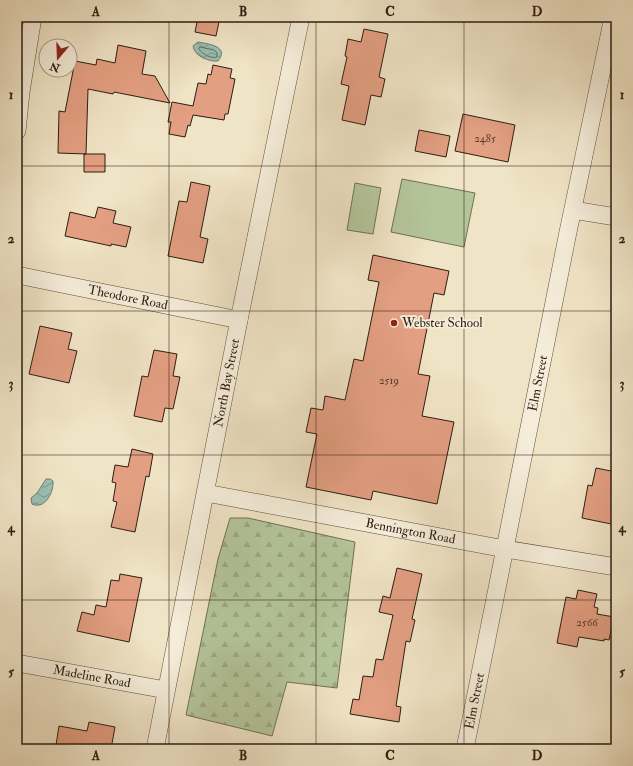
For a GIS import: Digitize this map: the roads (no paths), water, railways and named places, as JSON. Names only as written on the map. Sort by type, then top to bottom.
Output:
[{"type":"street","points":[[17,130],[21,92],[33,17]]},
{"type":"street","name":"North Bay Street","points":[[155,749],[239,320],[301,17]]},
{"type":"street","name":"Elm Street","points":[[465,749],[613,17]]},
{"type":"street","points":[[573,210],[616,217]]},
{"type":"street","name":"Theodore Road","points":[[17,275],[239,320]]},
{"type":"street","name":"Bennington Road","points":[[206,493],[505,549],[616,567]]},
{"type":"street","name":"Madeline Road","points":[[17,663],[166,690]]},
{"type":"water","points":[[198,42],[212,45],[220,49],[221,56],[218,61],[202,58],[196,53],[193,46]]},
{"type":"water","points":[[46,479],[53,481],[52,490],[48,499],[41,504],[32,504],[31,498],[37,493]]},
{"type":"place","name":"Webster School","points":[[394,323]]}]
